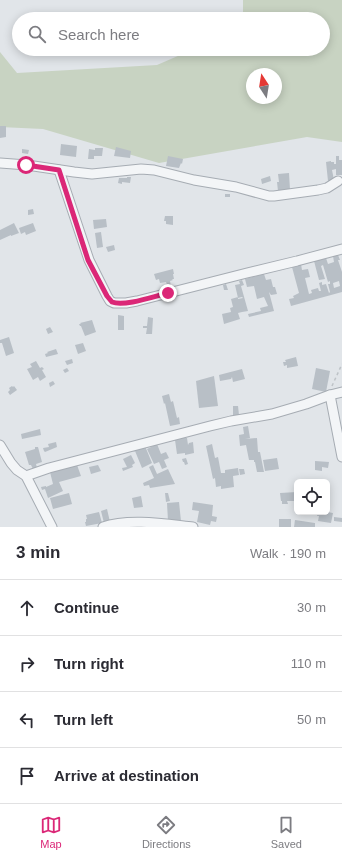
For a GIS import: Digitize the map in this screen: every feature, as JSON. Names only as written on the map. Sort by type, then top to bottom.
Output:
[{"type":"street","points":[[0,163],[92,174],[141,169],[154,170],[194,180],[236,187],[269,196],[318,190],[331,186],[338,180]]},
{"type":"street","points":[[59,170],[88,260],[110,301],[114,303],[126,303],[145,299],[342,249]]},
{"type":"street","points":[[26,476],[49,468],[216,424],[272,414],[342,392]]},
{"type":"street","points":[[330,395],[342,457]]},
{"type":"street","points":[[0,446],[17,470],[26,476],[52,527]]},
{"type":"street","points":[[103,527],[123,522],[192,527]]},
{"type":"path","points":[[330,395],[342,364]]},
{"type":"green space","points":[[243,0],[342,0],[342,142],[307,137],[159,163],[43,129],[0,127],[0,52],[17,73],[157,65],[178,56],[330,56],[330,12],[243,12]]},
{"type":"building","points":[[0,126],[6,126],[6,137],[0,138]]},
{"type":"building","points":[[61,144],[77,146],[76,157],[60,155]]},
{"type":"building","points":[[116,147],[131,151],[130,158],[114,156]]},
{"type":"building","points":[[95,148],[103,148],[102,156],[94,156],[94,159],[88,159],[89,149],[95,150]]},
{"type":"building","points":[[22,149],[29,150],[28,154],[22,153]]},
{"type":"building","points":[[168,156],[183,159],[179,168],[166,166]]},
{"type":"building","points":[[336,156],[339,156],[339,160],[342,160],[342,175],[336,175],[336,169],[332,170],[334,180],[328,181],[326,162],[331,161],[336,164]]},
{"type":"building","points":[[289,173],[290,190],[278,191],[278,174]]},
{"type":"building","points":[[270,176],[271,181],[262,184],[261,179]]},
{"type":"building","points":[[131,177],[130,183],[118,183],[119,178]]},
{"type":"building","points":[[225,194],[230,194],[230,197],[225,197]]},
{"type":"building","points":[[33,209],[34,214],[28,215],[28,210]]},
{"type":"building","points":[[165,216],[173,216],[173,225],[166,224],[166,221],[164,221]]},
{"type":"building","points":[[106,219],[107,227],[94,229],[93,220]]},
{"type":"building","points":[[14,223],[19,233],[0,240],[0,230]]},
{"type":"building","points":[[33,223],[36,231],[26,235],[25,232],[21,234],[19,228]]},
{"type":"building","points":[[101,232],[103,247],[97,248],[95,233]]},
{"type":"building","points":[[114,245],[115,250],[108,252],[106,247]]},
{"type":"building","points":[[338,255],[340,260],[338,260],[342,272],[342,292],[291,306],[289,299],[294,298],[293,296],[299,293],[292,267],[301,264],[302,270],[308,269],[310,277],[305,278],[309,294],[312,293],[311,290],[318,288],[319,291],[321,291],[319,283],[322,282],[322,285],[326,284],[329,293],[328,284],[330,284],[330,281],[328,282],[323,265],[321,266],[325,279],[319,280],[314,261],[326,258],[328,264],[334,262],[333,256]],"holes":[[[339,281],[340,286],[334,288],[333,283]]]},
{"type":"building","points":[[173,269],[174,279],[170,281],[171,286],[168,287],[166,282],[160,283],[159,279],[156,280],[154,274]]},
{"type":"building","points":[[264,274],[266,280],[271,279],[277,294],[271,295],[269,292],[274,311],[249,317],[248,314],[261,311],[260,308],[268,306],[264,297],[257,299],[254,286],[247,287],[245,279]]},
{"type":"building","points":[[242,280],[244,285],[241,286],[248,311],[238,313],[240,319],[224,324],[222,314],[231,312],[230,308],[233,307],[231,299],[238,297],[235,285],[240,284],[239,281]]},
{"type":"building","points":[[226,284],[228,290],[224,290],[223,285]]},
{"type":"building","points":[[118,315],[124,316],[124,330],[118,330]]},
{"type":"building","points":[[148,317],[153,318],[152,334],[146,334],[147,328],[143,328],[143,326],[147,326]]},
{"type":"building","points":[[92,320],[96,332],[85,336],[79,324]]},
{"type":"building","points":[[50,327],[53,332],[48,334],[46,329]]},
{"type":"building","points":[[9,337],[14,353],[6,356],[0,340]]},
{"type":"building","points":[[83,343],[86,351],[78,354],[75,345]]},
{"type":"building","points":[[56,349],[58,354],[46,357],[45,354],[48,353],[47,352]]},
{"type":"building","points":[[296,357],[298,366],[287,368],[287,365],[284,366],[283,362],[286,362],[285,360]]},
{"type":"building","points":[[72,359],[73,363],[67,365],[65,361]]},
{"type":"building","points":[[36,361],[40,368],[42,367],[44,369],[42,370],[46,377],[40,381],[38,377],[33,380],[27,369],[32,367],[30,364]]},
{"type":"building","points":[[67,368],[69,371],[65,373],[63,370]]},
{"type":"building","points":[[316,368],[330,371],[326,392],[312,389]]},
{"type":"building","points":[[242,369],[245,379],[233,382],[232,377],[231,379],[220,381],[219,375]]},
{"type":"building","points":[[214,376],[218,406],[199,408],[196,381]]},
{"type":"building","points":[[53,381],[55,384],[50,387],[49,383]]},
{"type":"building","points":[[14,386],[17,390],[10,395],[8,392],[10,390],[9,388]]},
{"type":"building","points":[[169,394],[171,402],[173,401],[177,418],[179,417],[180,424],[170,426],[162,396]]},
{"type":"building","points":[[233,406],[238,406],[239,415],[233,415]]},
{"type":"building","points":[[248,426],[250,438],[245,439],[257,438],[258,452],[260,452],[264,472],[257,472],[254,460],[249,460],[246,445],[240,446],[239,435],[244,434],[243,427]]},
{"type":"building","points":[[40,429],[41,435],[22,439],[21,434]]},
{"type":"building","points":[[187,438],[188,445],[189,443],[193,442],[194,453],[185,455],[185,453],[177,454],[175,440]]},
{"type":"building","points":[[56,442],[57,447],[45,452],[44,451],[43,448],[49,447],[48,444]]},
{"type":"building","points":[[157,444],[161,454],[166,452],[169,458],[164,460],[167,467],[162,469],[159,462],[154,464],[147,449]]},
{"type":"building","points":[[212,444],[215,458],[218,457],[221,473],[225,473],[225,470],[238,468],[239,475],[233,476],[234,487],[221,489],[221,486],[216,487],[206,446]]},
{"type":"building","points":[[145,446],[152,463],[142,468],[135,451],[134,452],[133,450]]},
{"type":"building","points":[[35,447],[38,447],[42,462],[36,464],[37,468],[33,469],[31,465],[29,465],[25,452],[35,449]]},
{"type":"building","points":[[131,455],[135,463],[132,465],[133,467],[123,471],[122,468],[127,467],[123,459]]},
{"type":"building","points":[[186,458],[188,464],[185,465],[182,459]]},
{"type":"building","points":[[277,458],[279,469],[265,471],[263,460]]},
{"type":"building","points":[[315,461],[329,462],[328,468],[322,467],[322,471],[315,470]]},
{"type":"building","points":[[77,465],[81,476],[59,482],[63,491],[48,498],[45,489],[42,490],[41,487],[46,487],[53,484],[50,472]]},
{"type":"building","points":[[98,465],[101,471],[91,474],[89,467]]},
{"type":"building","points":[[153,465],[157,474],[168,469],[175,484],[150,488],[149,485],[144,486],[143,483],[154,478],[149,467]]},
{"type":"building","points":[[239,469],[244,469],[245,474],[240,475]]},
{"type":"building","points":[[294,492],[294,501],[287,501],[288,504],[282,504],[280,493]]},
{"type":"building","points":[[69,493],[72,504],[53,509],[50,498]]},
{"type":"building","points":[[165,493],[168,493],[170,501],[166,502]]},
{"type":"building","points":[[141,496],[143,507],[134,508],[132,498]]},
{"type":"building","points":[[179,502],[181,521],[168,521],[167,503]]},
{"type":"building","points":[[193,502],[213,505],[212,516],[217,517],[216,522],[211,521],[210,525],[197,522],[199,511],[192,510]]},
{"type":"building","points":[[107,509],[110,522],[104,523],[101,511]]},
{"type":"building","points":[[99,512],[102,523],[86,526],[86,515]]},
{"type":"building","points":[[330,512],[333,513],[331,523],[318,521],[319,516],[317,516],[330,515]]},
{"type":"building","points":[[334,517],[342,518],[342,522],[334,521]]},
{"type":"building","points":[[279,519],[291,519],[291,527],[279,527]]},
{"type":"building","points":[[295,520],[315,523],[315,527],[294,527]]},
{"type":"route","points":[[26,165],[59,170],[88,260],[110,301],[116,304],[126,303],[168,293]]}]
